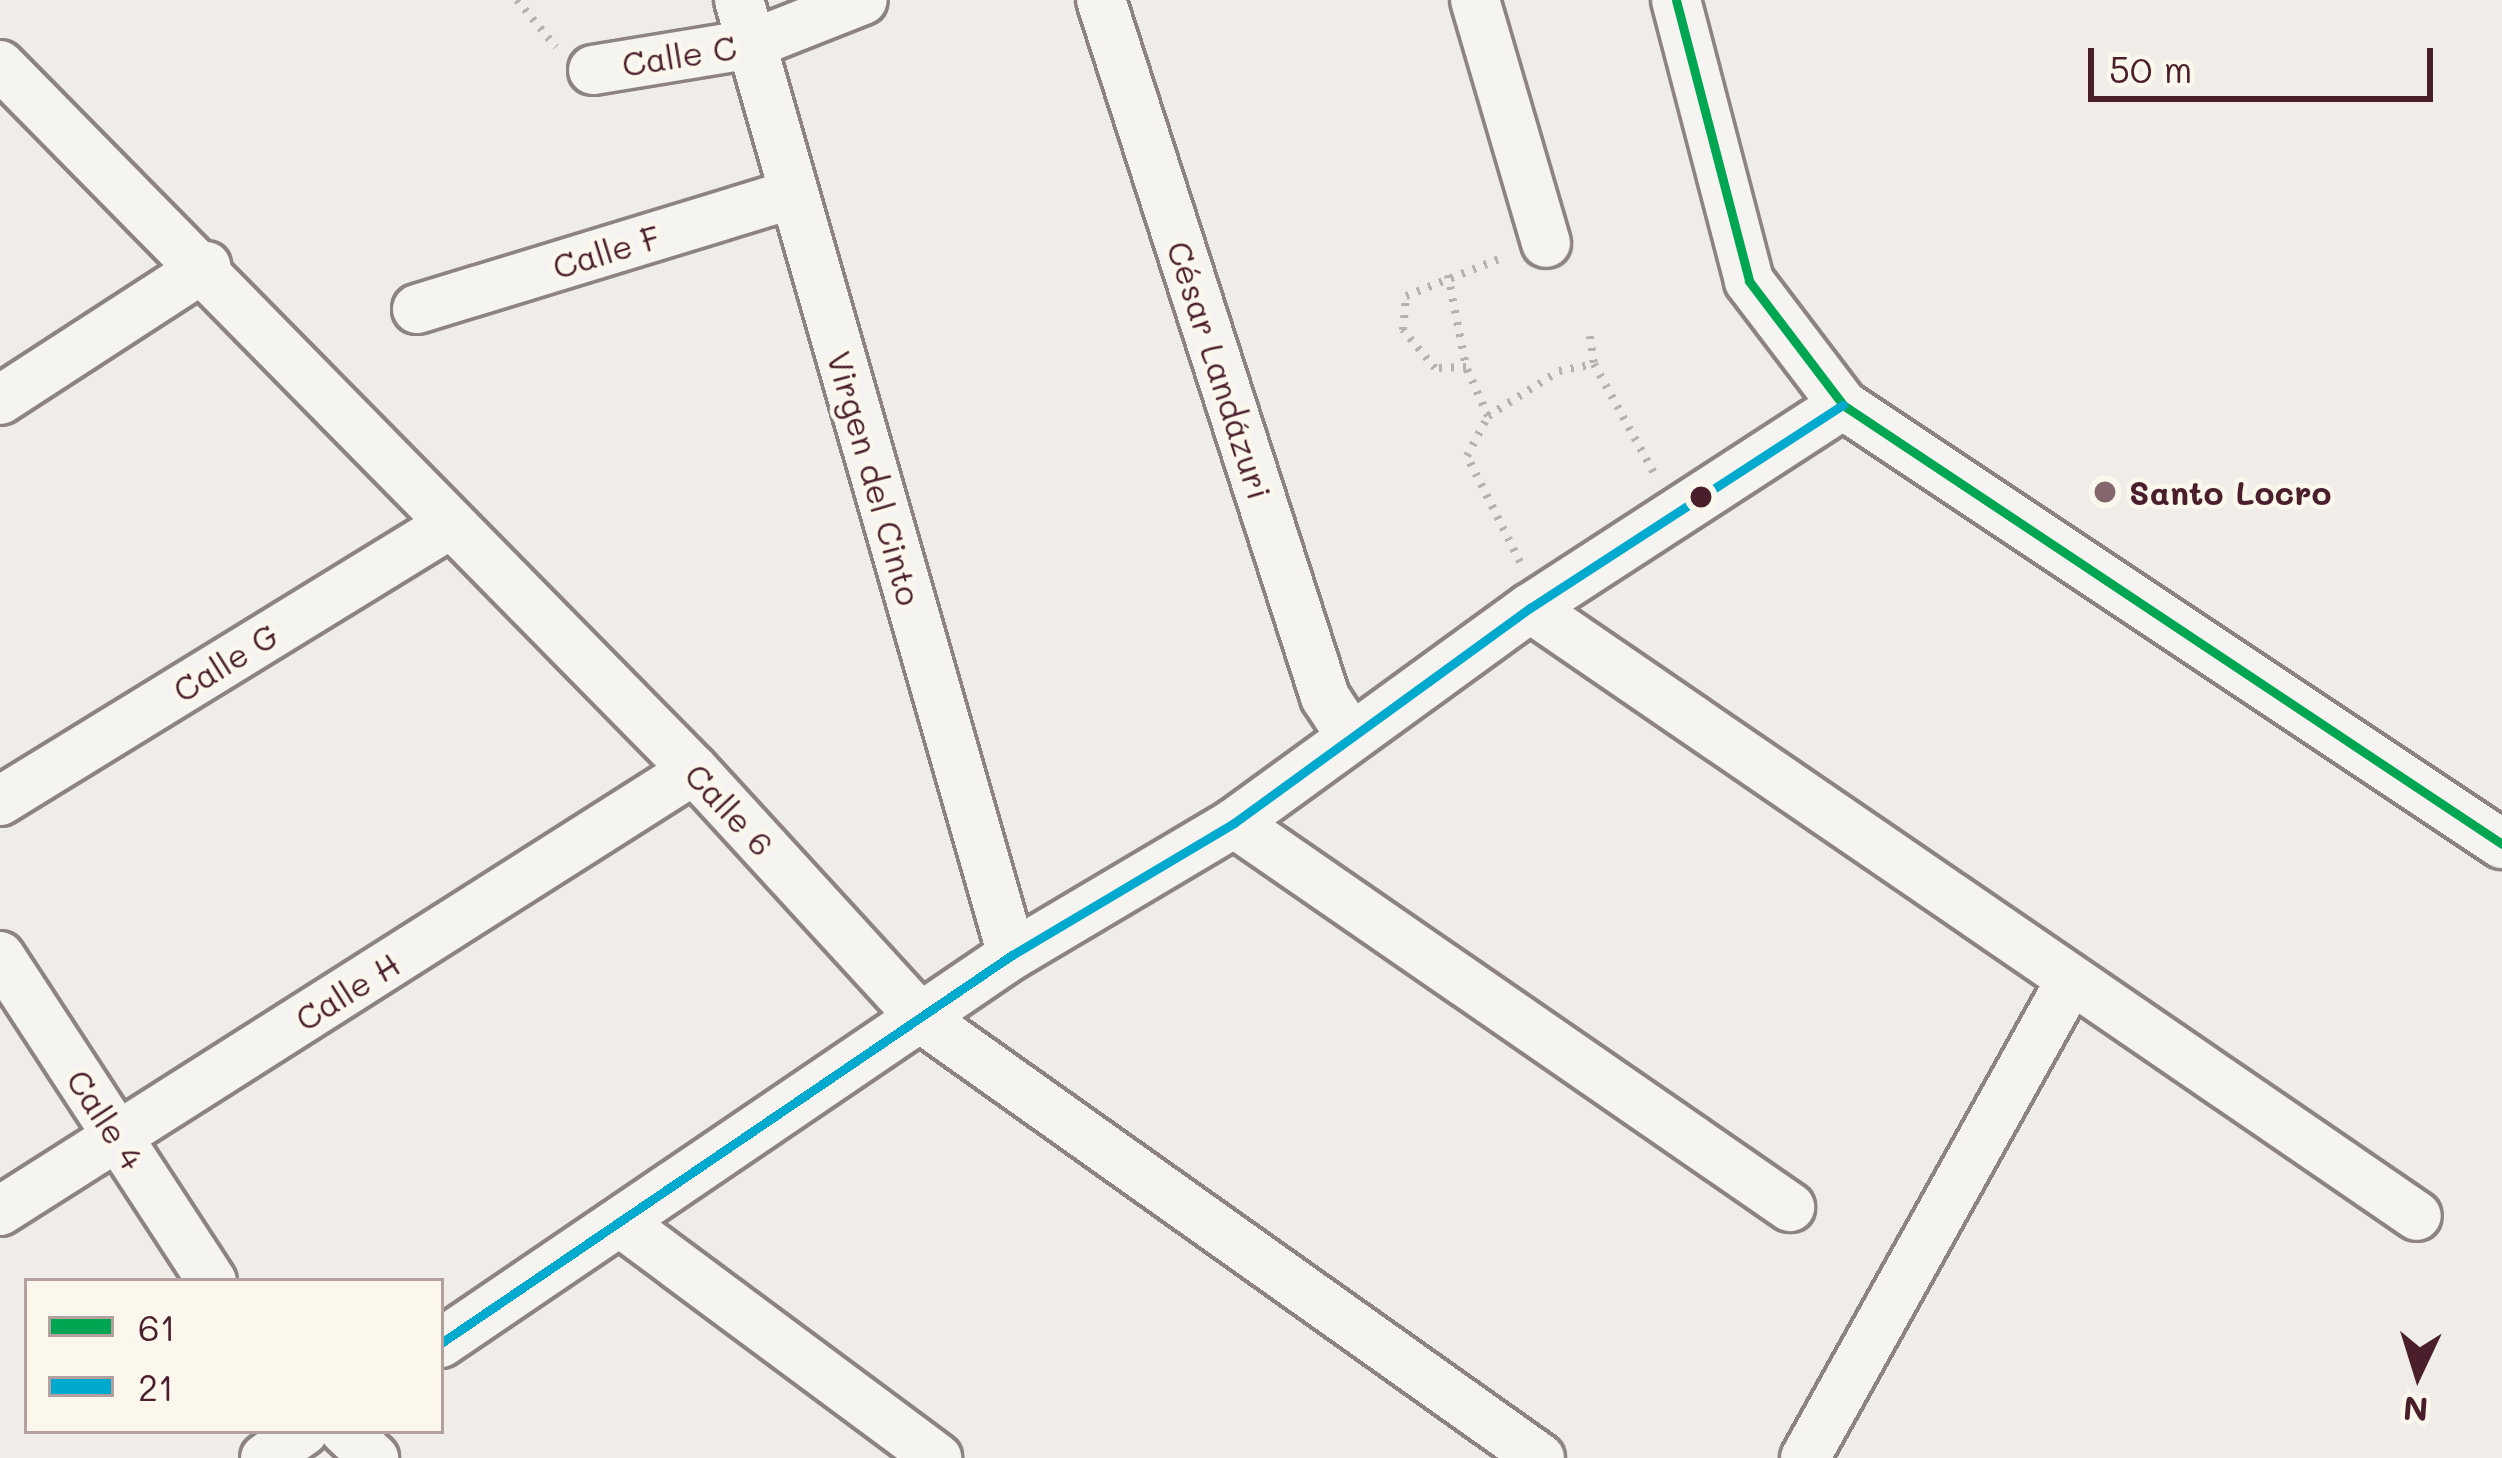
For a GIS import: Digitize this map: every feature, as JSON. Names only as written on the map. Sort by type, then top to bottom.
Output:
[{"type":"street","name":"Calle C","points":[[592,70],[746,22],[863,0]]},
{"type":"street","name":"César Landázuri","points":[[1101,0],[1325,697],[1350,735]]},
{"type":"street","points":[[1475,0],[1546,243]]},
{"type":"street","points":[[1676,0],[1749,280],[1843,405],[2502,844]]},
{"type":"street","name":"Virgen del Cinto","points":[[746,22],[1012,955]]},
{"type":"street","name":"Calle 6","points":[[0,64],[206,266],[694,770],[922,1019],[1540,1458]]},
{"type":"street","name":"Calle F","points":[[417,308],[794,194]]},
{"type":"street","points":[[0,400],[206,266]]},
{"type":"street","points":[[444,1341],[625,1226],[1012,955],[1234,823],[1535,604],[1843,405]]},
{"type":"street","name":"Calle G","points":[[0,801],[451,524]]},
{"type":"street","points":[[1535,604],[2069,983],[2417,1216]]},
{"type":"street","name":"Calle H","points":[[0,1211],[694,770]]},
{"type":"street","points":[[1234,823],[1790,1207]]},
{"type":"street","name":"Calle 4","points":[[0,956],[210,1278]]},
{"type":"street","points":[[1805,1458],[2069,983]]},
{"type":"street","points":[[625,1226],[937,1458]]},
{"type":"street","points":[[265,1458],[300,1434]]},
{"type":"street","points":[[348,1434],[374,1458]]},
{"type":"path","name":"Calle C","points":[[517,0],[548,42],[592,70]]},
{"type":"path","points":[[1466,367],[1436,368],[1403,330],[1406,296],[1448,275],[1546,243]]},
{"type":"path","points":[[1448,275],[1466,367],[1488,416]]},
{"type":"path","points":[[1590,336],[1594,364],[1676,513]]},
{"type":"path","points":[[1535,604],[1467,456],[1488,416],[1559,371],[1594,364]]},
{"type":"transit line","name":"61","points":[[1676,0],[1749,281],[1843,405],[2502,844]]},
{"type":"transit line","name":"21","points":[[444,1341],[1012,955],[1234,823],[1530,608],[1843,405]]},
{"type":"place","name":"Santo Locro","points":[[2105,492]]}]
